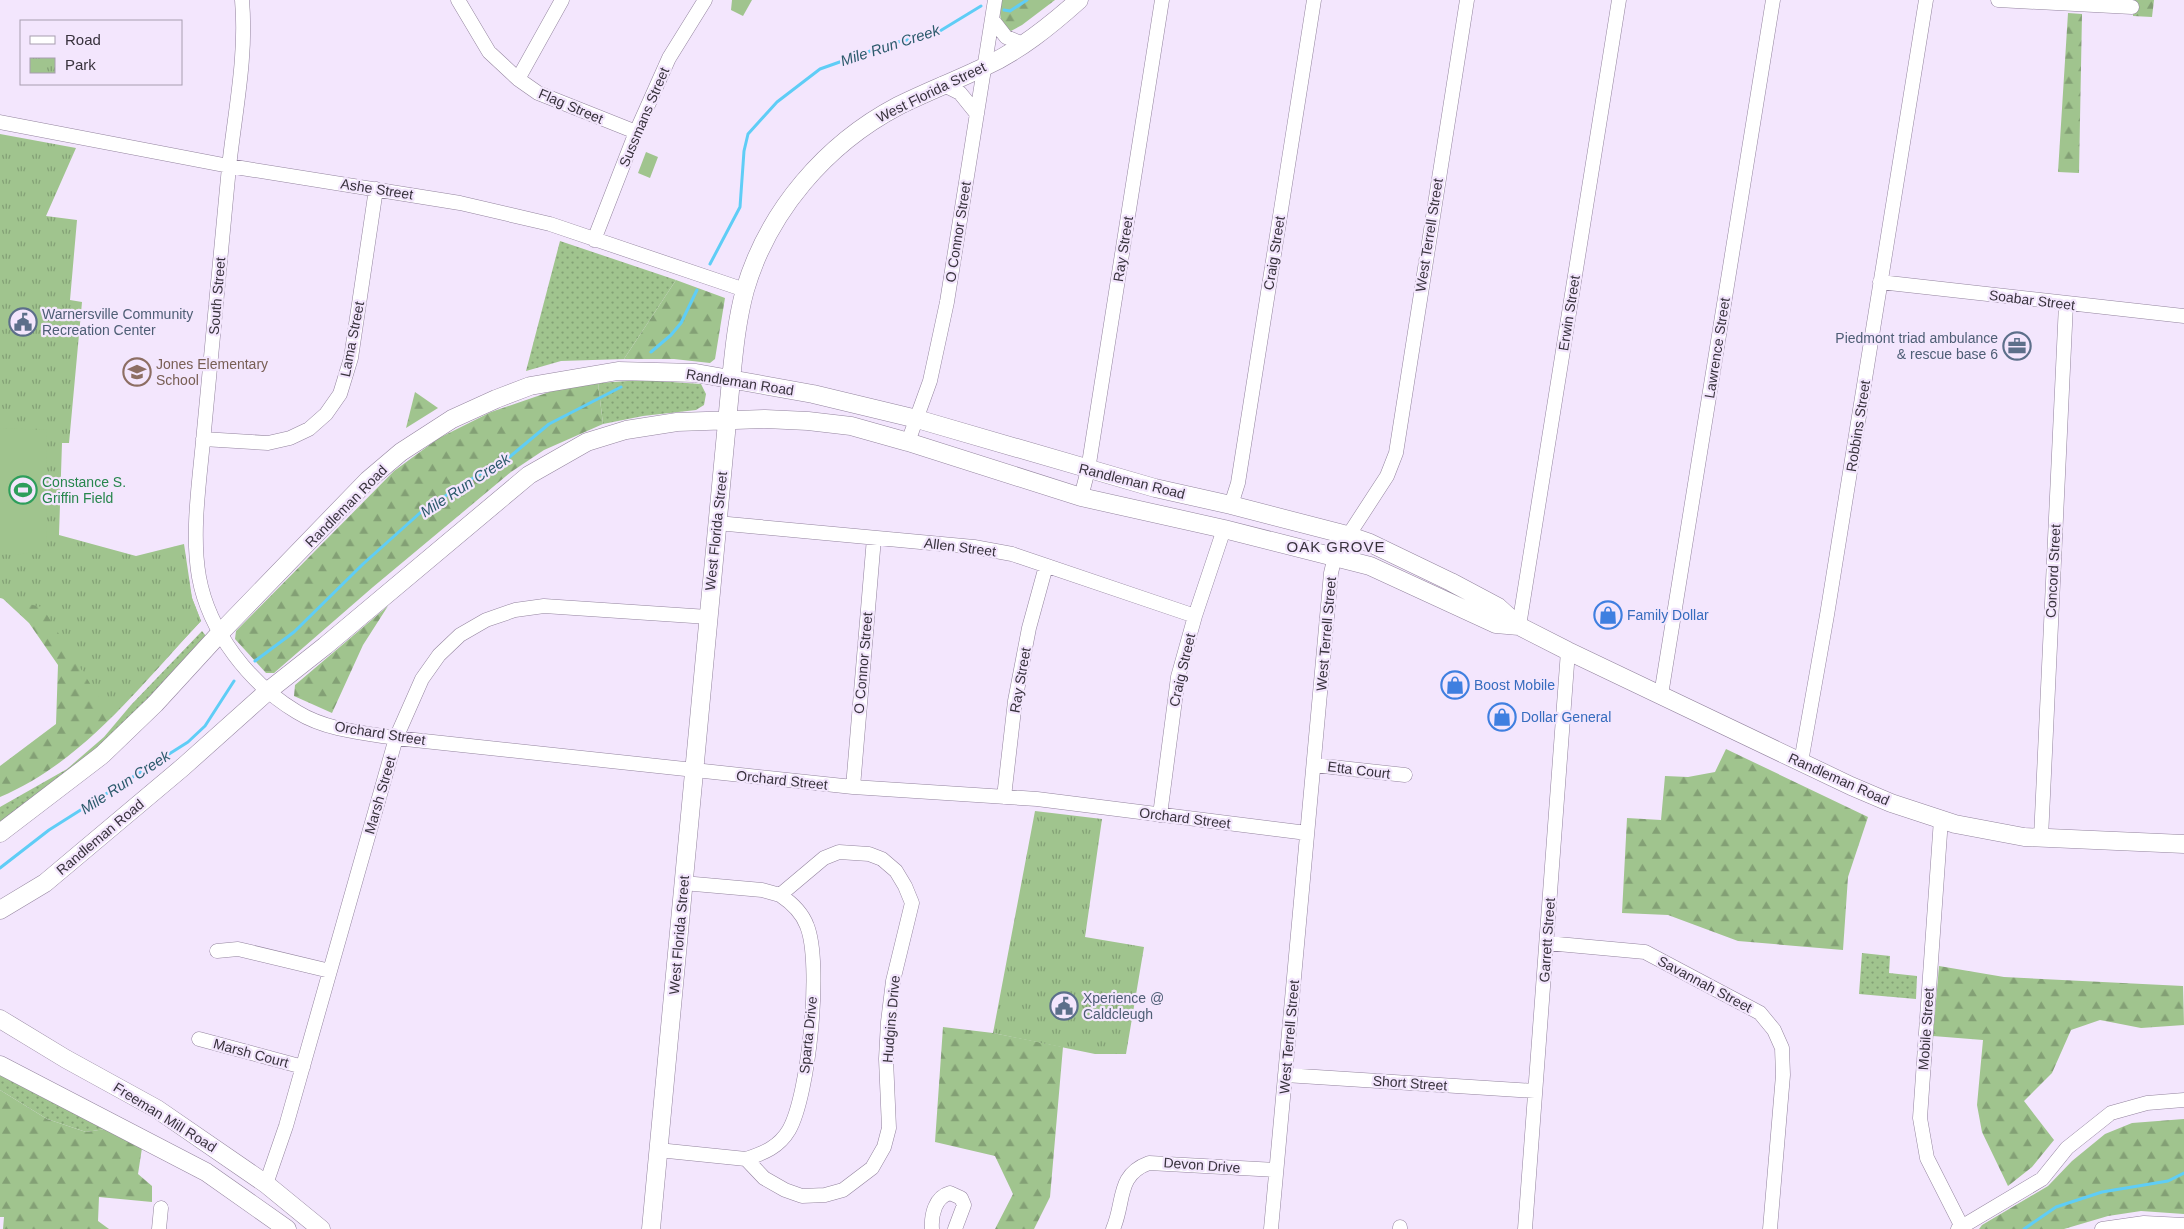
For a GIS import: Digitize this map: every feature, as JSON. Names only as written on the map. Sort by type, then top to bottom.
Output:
[{"type":"main road","name":"West Florida Street","points":[[651,1229],[731,380],[735,341],[745,290],[752,270],[775,221],[805,179],[835,148],[861,128],[942,84],[985,67],[1023,44],[1041,33],[1079,0]]},
{"type":"main road","name":"Randleman Road","points":[[0,833],[102,755],[155,704],[220,632],[368,480],[401,452],[452,419],[530,386],[567,378],[618,371],[696,373],[814,394],[917,419],[1155,488],[1231,505],[1347,535],[1370,542],[1451,582],[1498,607],[1519,626],[1568,651],[1891,803],[1984,831],[2041,838],[2184,844]]},
{"type":"main road","name":"Randleman Road","points":[[0,910],[45,883],[183,767],[268,691],[325,646],[530,475],[588,442],[626,430],[676,422],[765,420],[808,421],[851,426],[1081,496],[1224,529],[1370,566],[1496,624],[1519,626]]},
{"type":"main road","name":"Freeman Mill Road","points":[[0,1019],[66,1059],[157,1109],[266,1184],[321,1229]]},
{"type":"main road","name":"Freeman Mill Road","points":[[0,1065],[206,1172],[287,1229]]},
{"type":"street","name":"South Street","points":[[242,0],[243,55],[229,166],[204,439],[196,554],[199,578],[208,608],[220,632],[230,650],[247,671],[268,691]]},
{"type":"street","name":"Flag Street","points":[[458,0],[489,52],[518,79],[538,93],[636,132]]},
{"type":"street","points":[[518,79],[562,0]]},
{"type":"street","name":"Sussmans Street","points":[[594,240],[636,132],[669,58],[705,0]]},
{"type":"street","name":"O Connor Street","points":[[908,442],[930,381],[946,302],[995,0]]},
{"type":"street","name":"Ray Street","points":[[1081,496],[1088,470],[1162,0]]},
{"type":"street","name":"Craig Street","points":[[1231,505],[1240,473],[1314,0]]},
{"type":"street","name":"West Terrell Street","points":[[1271,1229],[1331,573],[1335,556],[1387,476],[1396,453],[1467,0]]},
{"type":"street","name":"Erwin Street","points":[[1519,626],[1619,0]]},
{"type":"street","name":"Lawrence Street","points":[[1661,695],[1773,0]]},
{"type":"street","name":"Robbins Street","points":[[1801,762],[1829,605],[1926,0]]},
{"type":"street","points":[[1998,0],[2076,2],[2132,7]]},
{"type":"street","points":[[992,19],[1006,37],[1023,44]]},
{"type":"street","points":[[942,84],[960,93],[977,114]]},
{"type":"street","name":"Ashe Street","points":[[0,122],[229,166],[460,203],[550,224],[745,290]]},
{"type":"street","name":"Lama Street","points":[[204,439],[268,443],[290,438],[309,429],[326,414],[340,394],[351,358],[376,189]]},
{"type":"street","name":"Soabar Street","points":[[1880,282],[2184,316]]},
{"type":"street","name":"Concord Street","points":[[2041,838],[2066,304]]},
{"type":"street","name":"Allen Street","points":[[717,523],[974,547],[1012,554],[1195,616]]},
{"type":"street","name":"Craig Street","points":[[1160,814],[1178,677],[1195,616],[1224,529]]},
{"type":"street","name":"O Connor Street","points":[[853,787],[874,538]]},
{"type":"street","name":"Ray Street","points":[[1004,797],[1015,701],[1029,628],[1046,566]]},
{"type":"street","name":"Marsh Street","points":[[266,1184],[303,1067],[396,738],[422,679],[439,655],[460,635],[486,620],[515,610],[544,606],[708,617]]},
{"type":"street","name":"Garrett Street","points":[[1526,1229],[1568,651]]},
{"type":"street","name":"Orchard Street","points":[[268,691],[298,712],[328,725],[355,732],[396,738],[694,772],[853,787],[1004,797],[1160,814],[1307,833]]},
{"type":"street","name":"Etta Court","points":[[1314,765],[1405,775]]},
{"type":"street","name":"Mobile Street","points":[[1941,819],[1920,1118],[1927,1158],[1961,1228]]},
{"type":"street","name":"Hudgins Drive","points":[[746,1159],[764,1178],[785,1190],[802,1196],[825,1195],[843,1190],[872,1168],[884,1147],[889,1128],[886,1059],[888,1022],[893,981],[912,903],[905,886],[896,871],[882,859],[869,854],[839,852],[824,858],[780,895]]},
{"type":"street","points":[[683,883],[762,890],[780,895]]},
{"type":"street","name":"Sparta Drive","points":[[746,1159],[765,1153],[778,1144],[790,1130],[799,1103],[807,1065],[813,1001],[812,951],[808,927],[800,912],[780,895]]},
{"type":"street","name":"Savannah Street","points":[[1547,943],[1645,952],[1760,1013],[1774,1030],[1782,1048],[1783,1075],[1770,1229]]},
{"type":"street","points":[[217,950],[238,949],[330,971]]},
{"type":"street","name":"Marsh Court","points":[[199,1039],[303,1067]]},
{"type":"street","name":"Short Street","points":[[1285,1075],[1535,1091]]},
{"type":"street","points":[[1961,1228],[2042,1179],[2066,1148],[2110,1113],[2147,1103],[2184,1100]]},
{"type":"street","points":[[658,1150],[746,1159]]},
{"type":"street","name":"Devon Drive","points":[[1113,1229],[1120,1209],[1124,1183],[1134,1170],[1149,1163],[1276,1170]]},
{"type":"street","points":[[932,1229],[932,1216],[939,1199],[950,1193],[961,1198],[964,1205],[955,1229]]},
{"type":"street","points":[[159,1229],[161,1208]]},
{"type":"street","points":[[2102,1229],[2144,1223],[2184,1225]]},
{"type":"green space","points":[[732,0],[752,0],[743,16],[731,10]]},
{"type":"green space","points":[[1002,0],[1055,0],[1011,31],[1001,22]]},
{"type":"green space","points":[[2134,0],[2154,0],[2152,17],[2133,16]]},
{"type":"green space","points":[[2068,13],[2082,14],[2079,173],[2058,172]]},
{"type":"green space","points":[[0,134],[76,148],[46,216],[77,220],[70,300],[82,302],[69,443],[62,443],[59,535],[136,556],[184,544],[192,598],[201,621],[111,717],[42,607],[0,598]]},
{"type":"green space","points":[[646,152],[658,157],[650,178],[638,173]]},
{"type":"green space","points":[[560,241],[676,280],[624,359],[561,361],[526,371]]},
{"type":"green space","points":[[676,280],[725,298],[715,359],[710,363],[674,359],[624,359]]},
{"type":"green space","points":[[642,380],[701,384],[706,394],[704,405],[696,410],[643,416],[603,424],[598,383]]},
{"type":"green space","points":[[598,383],[603,424],[544,450],[511,472],[373,587],[274,673],[266,673],[235,639],[236,631],[394,471],[439,438],[491,412],[558,389]]},
{"type":"green space","points":[[415,392],[438,408],[406,428]]},
{"type":"green space","name":"Constance S. Griffin Field","points":[[0,428],[47,430],[46,550],[14,555],[0,554]]},
{"type":"green space","points":[[186,570],[192,598],[201,621],[109,720],[84,743],[58,764],[30,782],[0,797],[0,766],[56,724],[58,665],[29,623],[0,596]]},
{"type":"green space","points":[[388,606],[363,645],[332,713],[294,696],[295,685]]},
{"type":"green space","points":[[202,631],[206,636],[148,701],[96,751],[0,824],[0,807],[67,769],[104,737],[131,705]]},
{"type":"green space","points":[[1726,749],[1868,817],[1848,877],[1843,950],[1738,941],[1668,915],[1622,913],[1627,818],[1661,820],[1665,776],[1688,777],[1715,772]]},
{"type":"green space","points":[[1035,811],[1102,819],[1085,937],[1144,947],[1126,1054],[1095,1054],[993,1033]]},
{"type":"green space","points":[[1862,953],[1890,956],[1889,973],[1917,976],[1916,999],[1859,994]]},
{"type":"green space","points":[[1939,966],[2004,977],[2183,986],[2184,1025],[2141,1028],[2100,1020],[2071,1030],[2052,1073],[2024,1101],[2054,1140],[2032,1167],[2008,1186],[1982,1132],[1977,1105],[1983,1040],[1933,1036]]},
{"type":"green space","points":[[943,1027],[993,1033],[1063,1047],[1050,1197],[1034,1229],[995,1229],[1013,1194],[995,1156],[935,1142]]},
{"type":"green space","points":[[0,1074],[105,1129],[86,1132],[47,1119],[0,1090]]},
{"type":"green space","points":[[0,1090],[47,1119],[86,1132],[105,1129],[142,1148],[138,1174],[152,1186],[152,1202],[99,1197],[98,1221],[109,1229],[3,1229],[4,1217],[0,1217]]},
{"type":"green space","points":[[2184,1119],[2184,1214],[2141,1211],[2108,1216],[2064,1229],[1979,1229],[1982,1225],[2048,1186],[2072,1161],[2105,1134],[2132,1123]]},
{"type":"waterway","name":"Mile Run Creek","points":[[1004,10],[1010,11],[1027,0]]},
{"type":"waterway","name":"Mile Run Creek","points":[[710,264],[740,207],[744,151],[748,134],[777,102],[820,69],[893,43],[935,34],[981,6]]},
{"type":"waterway","name":"Mile Run Creek","points":[[651,352],[671,335],[681,323],[697,290]]},
{"type":"waterway","name":"Mile Run Creek","points":[[255,661],[294,632],[363,564],[421,512],[468,481],[506,460],[549,424],[621,387]]},
{"type":"waterway","name":"Mile Run Creek","points":[[0,868],[49,830],[188,742],[205,726],[234,681]]},
{"type":"waterway","points":[[2024,1229],[2056,1207],[2102,1192],[2168,1181],[2184,1173]]},
{"type":"place","name":"Warnersville Community Recreation Center","points":[[23,322]]},
{"type":"place","name":"Piedmont triad ambulance & rescue base 6","points":[[2017,346]]},
{"type":"place","name":"Jones Elementary School","points":[[137,372]]},
{"type":"place","name":"Constance S. Griffin Field","points":[[23,490]]},
{"type":"place","name":"Family Dollar","points":[[1608,615]]},
{"type":"place","name":"Boost Mobile","points":[[1455,685]]},
{"type":"place","name":"Dollar General","points":[[1502,717]]},
{"type":"place","name":"Xperience @ Caldcleugh","points":[[1064,1006]]},
{"type":"district","name":"OAK GROVE","points":[[1336,546]]}]
